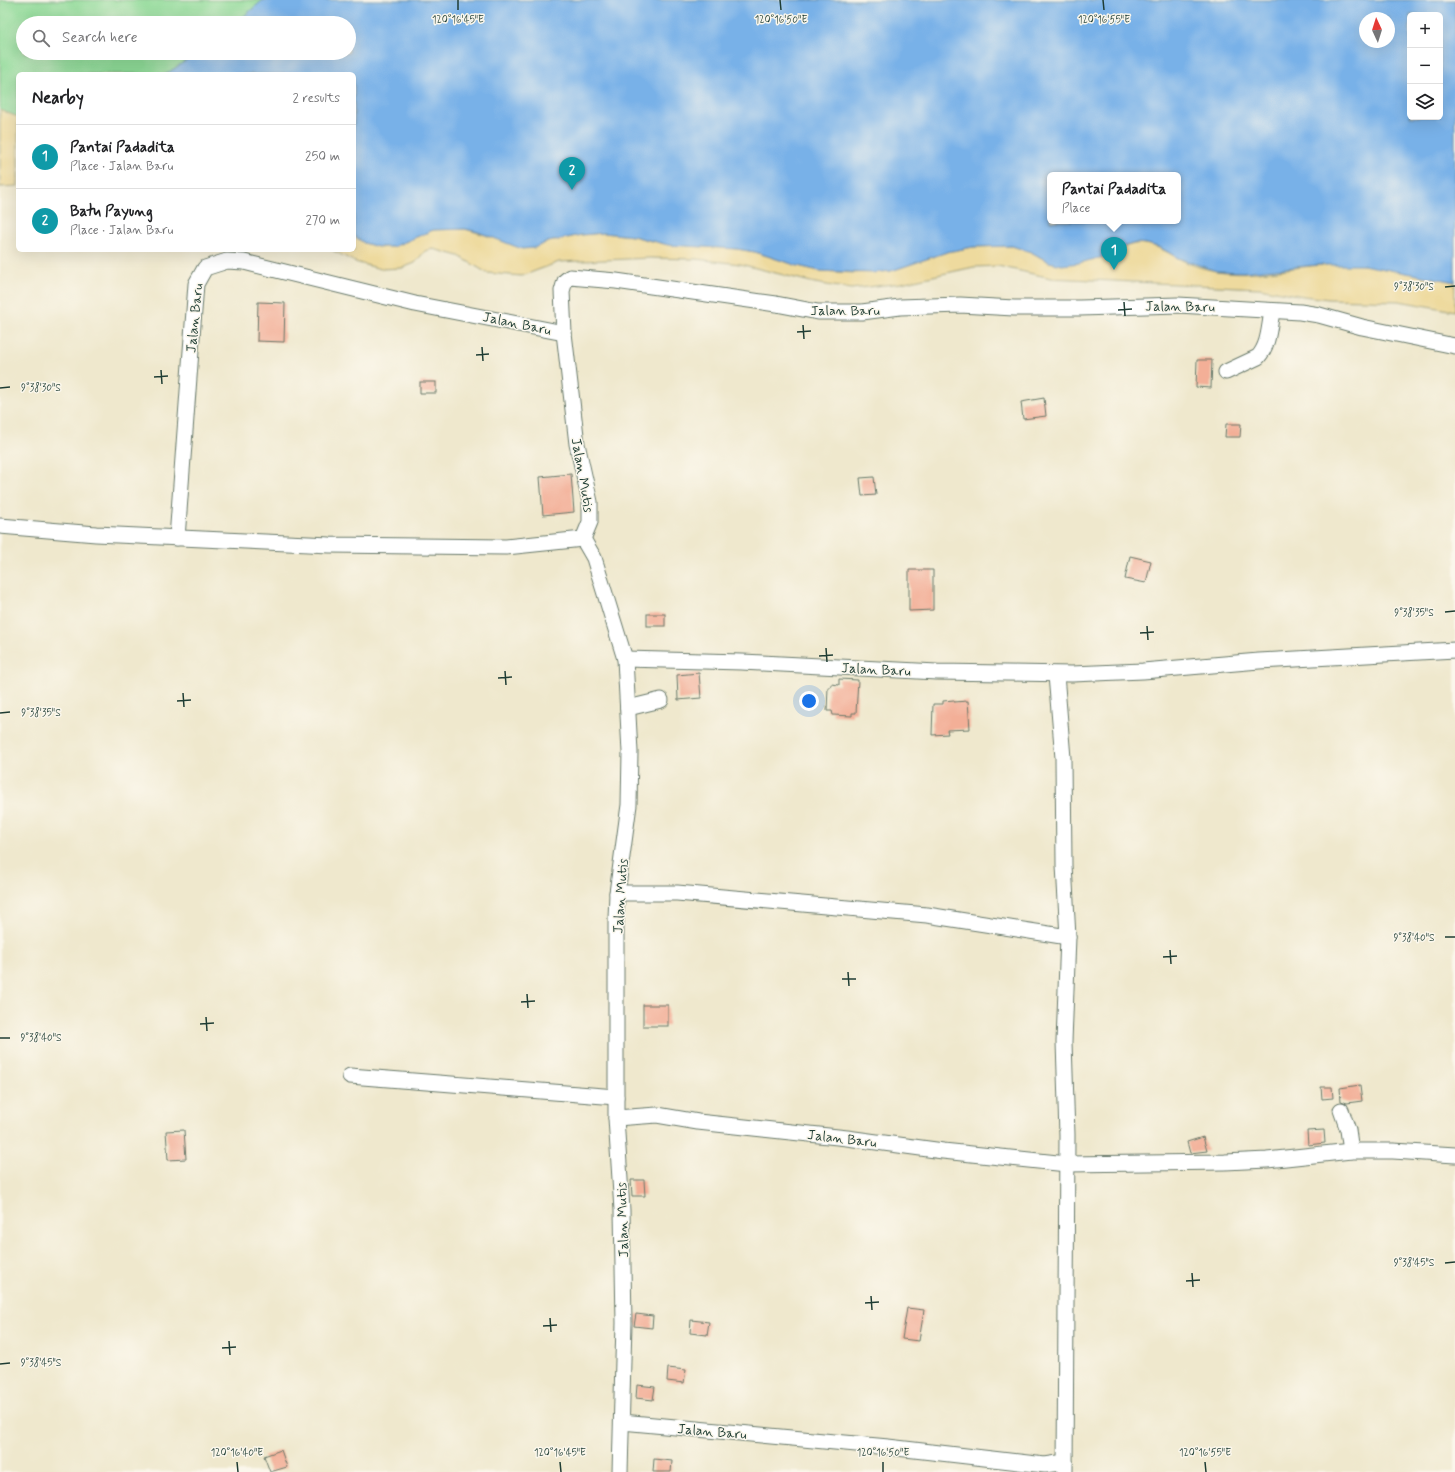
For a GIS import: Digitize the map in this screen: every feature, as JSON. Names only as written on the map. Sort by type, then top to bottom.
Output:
[{"type":"street","name":"Jalan Baru","points":[[177,538],[196,284],[205,268],[227,261],[244,262],[415,304],[564,333],[563,285],[570,277],[579,277],[776,304],[818,312],[862,312],[900,307],[960,305],[1080,308],[1178,305],[1272,312],[1300,312],[1319,315],[1362,327],[1455,346]]},
{"type":"street","points":[[1226,372],[1258,357],[1262,353],[1266,346],[1272,312]]},
{"type":"street","name":"Jalan Mutis","points":[[564,333],[577,444],[590,502],[590,522],[583,539],[594,558],[625,660],[628,708],[630,752],[629,805],[617,893],[616,1118],[622,1210],[624,1315],[620,1472]]},
{"type":"street","points":[[0,526],[96,534],[330,545],[499,547],[545,544],[583,539]]},
{"type":"street","name":"Jalan Baru","points":[[625,660],[1056,674],[1143,671],[1266,661],[1455,650]]},
{"type":"street","points":[[1056,674],[1063,758],[1064,865],[1068,937],[1064,1042],[1067,1164],[1065,1467]]},
{"type":"street","points":[[628,708],[661,700]]},
{"type":"street","points":[[617,893],[677,893],[927,915],[1068,937]]},
{"type":"street","points":[[350,1076],[616,1097]]},
{"type":"street","points":[[1341,1110],[1348,1130],[1351,1151]]},
{"type":"street","name":"Jalan Baru","points":[[616,1118],[657,1115],[698,1122],[1067,1164],[1114,1165],[1239,1161],[1351,1151],[1393,1151],[1455,1155]]},
{"type":"street","name":"Jalan Baru","points":[[622,1422],[881,1446],[1065,1467]]},
{"type":"green space","points":[[0,0],[263,0],[244,16],[16,16],[16,60],[187,60],[169,72],[16,72],[16,116],[0,110]]},
{"type":"sand","points":[[0,110],[16,116],[16,186],[0,187]]},
{"type":"sand","points":[[465,229],[492,237],[548,242],[581,235],[604,233],[633,236],[651,241],[737,249],[755,252],[819,271],[854,273],[891,271],[947,252],[973,247],[1012,246],[1031,252],[1049,262],[1117,251],[1133,244],[1147,244],[1196,266],[1217,271],[1247,273],[1323,265],[1353,264],[1382,267],[1455,282],[1455,311],[1399,301],[1329,299],[1259,288],[1051,278],[998,266],[974,267],[901,283],[851,289],[815,283],[740,264],[696,259],[650,258],[559,262],[522,276],[487,273],[459,256],[433,249],[425,251],[415,263],[402,268],[381,269],[355,262],[336,252],[356,252],[356,237],[364,243],[378,247],[393,247],[433,230]]},
{"type":"water","points":[[263,0],[1455,0],[1455,282],[1363,265],[1317,265],[1243,272],[1216,271],[1178,258],[1161,248],[1136,243],[1103,257],[1079,263],[1062,265],[1049,262],[1031,252],[1012,246],[973,247],[947,252],[891,271],[873,273],[819,271],[755,252],[737,249],[668,245],[633,236],[604,233],[581,235],[548,242],[534,248],[522,249],[478,232],[465,229],[433,230],[393,247],[378,247],[364,243],[356,237],[356,72],[169,72],[187,60],[356,60],[356,16],[244,16]]},
{"type":"building","points":[[258,302],[285,303],[284,342],[257,341]]},
{"type":"building","points":[[1197,360],[1212,360],[1211,388],[1196,387]]},
{"type":"building","points":[[420,382],[436,382],[436,393],[420,393]]},
{"type":"building","points":[[1044,398],[1046,416],[1023,419],[1021,402]]},
{"type":"building","points":[[1226,424],[1241,424],[1240,437],[1225,437]]},
{"type":"building","points":[[571,474],[574,512],[543,515],[540,477]]},
{"type":"building","points":[[874,477],[876,495],[862,496],[860,478]]},
{"type":"building","points":[[1130,556],[1151,561],[1146,583],[1125,579]]},
{"type":"building","points":[[909,570],[933,570],[933,610],[909,611]]},
{"type":"building","points":[[647,614],[665,614],[665,626],[647,626]]},
{"type":"building","points":[[699,673],[701,698],[678,700],[677,675]]},
{"type":"building","points":[[839,679],[858,680],[856,713],[852,713],[852,716],[833,715],[832,711],[827,711],[828,687],[831,687],[831,684],[839,685]]},
{"type":"building","points":[[954,700],[954,702],[968,701],[970,729],[947,730],[948,734],[932,735],[933,704],[943,704],[943,701]]},
{"type":"building","points":[[643,1005],[668,1005],[668,1026],[643,1026]]},
{"type":"building","points":[[1360,1085],[1362,1101],[1347,1103],[1341,1101],[1340,1088]]},
{"type":"building","points":[[1321,1087],[1332,1087],[1333,1098],[1322,1099]]},
{"type":"building","points":[[184,1130],[186,1159],[168,1160],[166,1131]]},
{"type":"building","points":[[1324,1130],[1325,1143],[1308,1145],[1307,1131]]},
{"type":"building","points":[[1203,1137],[1207,1151],[1190,1153],[1187,1142]]},
{"type":"building","points":[[631,1180],[644,1180],[645,1196],[632,1196]]},
{"type":"building","points":[[907,1308],[924,1310],[919,1341],[902,1339]]},
{"type":"building","points":[[636,1314],[653,1316],[652,1328],[634,1326]]},
{"type":"building","points":[[691,1320],[709,1322],[707,1335],[690,1333]]},
{"type":"building","points":[[668,1368],[686,1370],[684,1383],[667,1381]]},
{"type":"building","points":[[637,1385],[655,1387],[653,1400],[636,1398]]},
{"type":"building","points":[[281,1450],[287,1467],[270,1472],[264,1456]]},
{"type":"building","points":[[654,1459],[672,1461],[671,1472],[653,1472]]},
{"type":"place","name":"Batu Payung","points":[[572,190]]},
{"type":"place","name":"Pantai Padadita","points":[[1114,270]]}]
